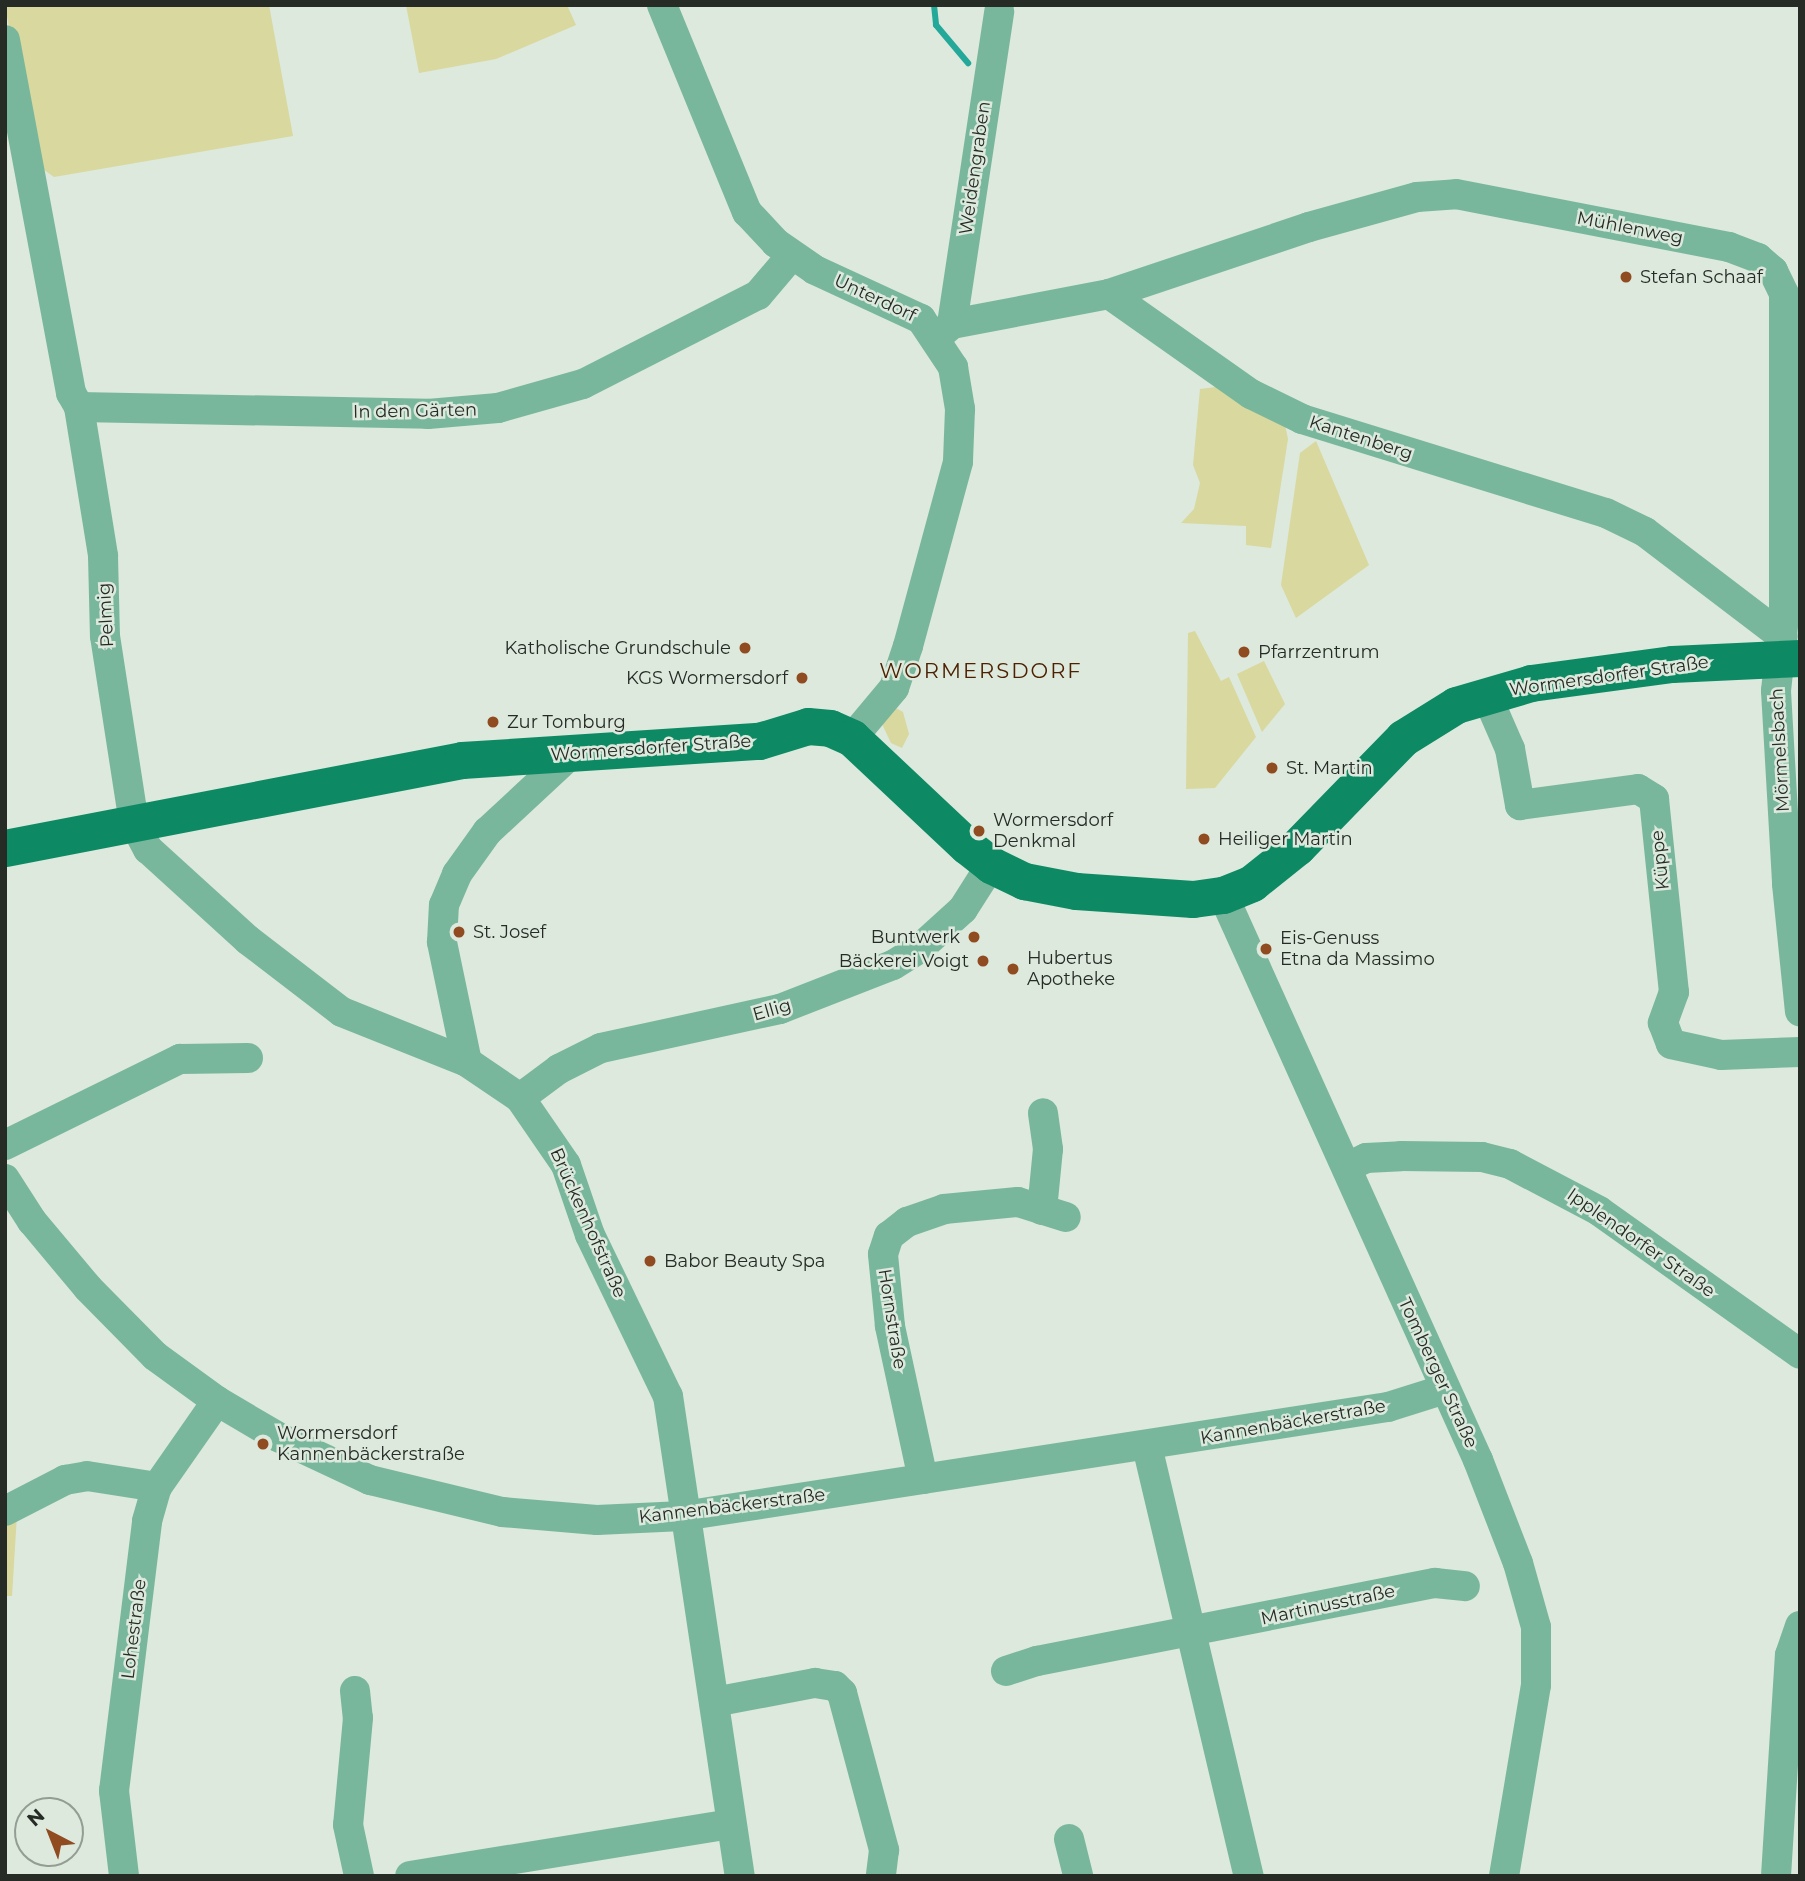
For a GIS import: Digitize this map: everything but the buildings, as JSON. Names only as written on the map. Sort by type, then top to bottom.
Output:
[{"type":"main road","name":"Wormersdorfer Straße","points":[[5,848],[462,760],[759,741],[808,726],[830,728],[852,738],[990,865],[1024,881],[1076,891],[1193,899],[1223,895],[1252,883],[1297,847],[1403,738],[1455,705],[1531,683],[1787,650]]},
{"type":"street","name":"Unterdorf","points":[[662,5],[747,212],[792,255],[815,270],[891,302],[945,331],[960,409],[958,462],[894,688],[852,738]]},
{"type":"street","name":"Weidengraben","points":[[945,331],[999,12]]},
{"type":"street","name":"Pelmig","points":[[5,40],[71,393],[79,407],[103,556],[105,636],[134,823]]},
{"type":"street","name":"Mühlenweg","points":[[1109,295],[1310,227],[1417,197],[1456,194],[1729,247],[1758,258],[1773,271],[1784,294],[1787,650]]},
{"type":"street","name":"In den Gärten","points":[[79,407],[428,414],[498,408],[583,384],[758,295],[792,255]]},
{"type":"street","points":[[945,331],[1109,295]]},
{"type":"street","name":"Kantenberg","points":[[1109,295],[1251,394],[1301,419],[1606,513],[1644,532],[1787,650]]},
{"type":"street","name":"Mörmelsbach","points":[[1787,650],[1776,691],[1787,884],[1800,1011]]},
{"type":"street","name":"Küppe","points":[[1486,694],[1510,749],[1520,805],[1638,789],[1654,799],[1674,992],[1663,1023],[1671,1044],[1721,1055],[1800,1052]]},
{"type":"street","points":[[467,1062],[442,942],[444,905],[457,874],[487,832],[571,754]]},
{"type":"street","name":"Brückenhofstraße","points":[[134,823],[148,849],[248,940],[342,1012],[467,1062],[520,1098],[566,1165],[590,1235],[668,1396],[683,1516],[740,1876]]},
{"type":"street","name":"Ellig","points":[[520,1098],[559,1069],[600,1048],[780,1009],[905,959],[963,909],[990,865]]},
{"type":"street","name":"Tomberger Straße","points":[[1223,895],[1347,1167],[1518,1563],[1536,1627],[1536,1685],[1504,1876]]},
{"type":"street","points":[[5,1146],[180,1059],[248,1058]]},
{"type":"street","name":"Hornstraße","points":[[923,1479],[890,1326],[883,1254],[889,1236],[907,1222],[944,1209],[1018,1202],[1054,1213],[1043,1113]]},
{"type":"street","name":"Ipplendorfer Straße","points":[[1347,1167],[1366,1158],[1401,1156],[1482,1157],[1510,1164],[1599,1211],[1800,1354]]},
{"type":"street","name":"Kannenbäckerstraße","points":[[5,1179],[32,1221],[88,1288],[155,1356],[217,1401],[278,1437],[370,1480],[478,1508],[597,1520],[683,1516],[1388,1407],[1445,1389]]},
{"type":"street","name":"Lohestraße","points":[[124,1876],[114,1791],[147,1521],[157,1487],[217,1401]]},
{"type":"street","points":[[1147,1446],[1250,1876]]},
{"type":"street","points":[[5,1511],[65,1480],[87,1476],[157,1487]]},
{"type":"street","name":"Martinusstraße","points":[[1006,1671],[1037,1661],[1191,1633],[1435,1583],[1465,1586]]},
{"type":"street","points":[[1776,1876],[1791,1773],[1790,1655],[1800,1626]]},
{"type":"street","points":[[714,1702],[815,1683],[835,1686],[846,1704],[884,1850],[881,1876]]},
{"type":"street","points":[[355,1691],[358,1718],[348,1825],[359,1876]]},
{"type":"street","points":[[410,1876],[731,1824]]},
{"type":"street","points":[[1069,1839],[1078,1876]]},
{"type":"shaded area","points":[[5,5],[269,5],[293,136],[54,177],[33,162]]},
{"type":"shaded area","points":[[406,5],[567,5],[576,25],[496,59],[419,73]]},
{"type":"shaded area","points":[[1216,387],[1285,425],[1288,439],[1271,548],[1246,545],[1246,526],[1181,523],[1194,509],[1200,483],[1193,465],[1200,389]]},
{"type":"shaded area","points":[[1316,441],[1369,565],[1296,618],[1281,585],[1300,453]]},
{"type":"shaded area","points":[[1195,631],[1221,681],[1229,677],[1256,737],[1215,788],[1186,789],[1188,633]]},
{"type":"shaded area","points":[[1264,661],[1285,704],[1262,732],[1237,674]]},
{"type":"shaded area","points":[[894,707],[903,712],[909,734],[902,748],[891,743],[882,724]]},
{"type":"shaded area","points":[[17,1515],[12,1596],[5,1596],[5,1521]]},
{"type":"waterway","name":"Weidengraben","points":[[934,5],[936,25],[968,63]]},
{"type":"place","name":"Stefan Schaaf","points":[[1626,277]]},
{"type":"place","name":"Katholische Grundschule","points":[[745,648]]},
{"type":"place","name":"Pfarrzentrum","points":[[1244,652]]},
{"type":"place","name":"KGS Wormersdorf","points":[[802,678]]},
{"type":"place","name":"Zur Tomburg","points":[[493,722]]},
{"type":"place","name":"St. Martin","points":[[1272,768]]},
{"type":"place","name":"Wormersdorf Denkmal","points":[[979,831]]},
{"type":"place","name":"Heiliger Martin","points":[[1204,839]]},
{"type":"place","name":"St. Josef","points":[[459,932]]},
{"type":"place","name":"Buntwerk","points":[[974,937]]},
{"type":"place","name":"Eis-Genuss Etna da Massimo","points":[[1266,949]]},
{"type":"place","name":"Bäckerei Voigt","points":[[983,961]]},
{"type":"place","name":"Hubertus Apotheke","points":[[1013,969]]},
{"type":"place","name":"Babor Beauty Spa","points":[[650,1261]]},
{"type":"place","name":"Wormersdorf Kannenbäckerstraße","points":[[263,1444]]},
{"type":"district","name":"WORMERSDORF","points":[[981,671]]}]
